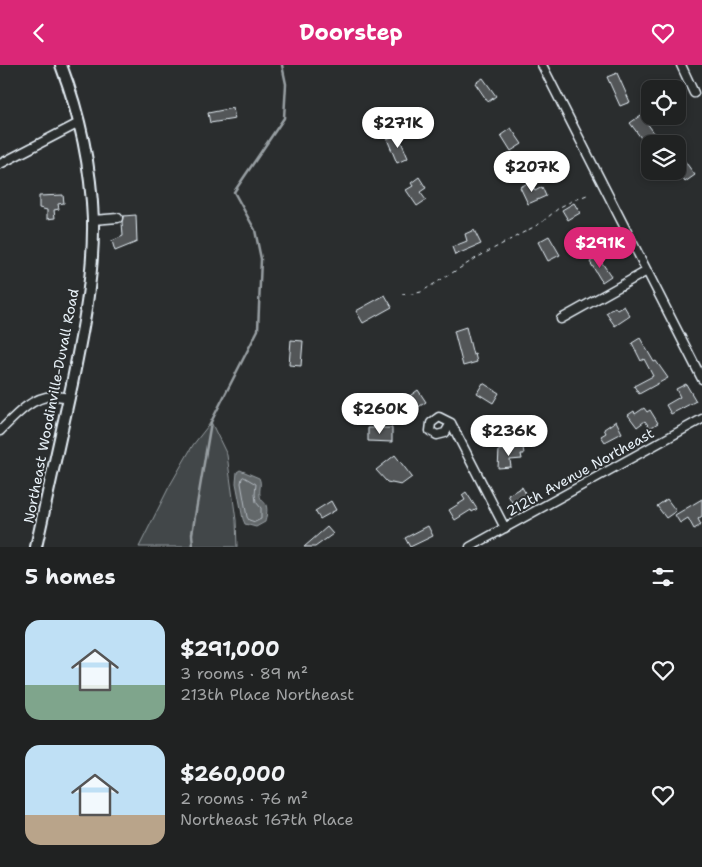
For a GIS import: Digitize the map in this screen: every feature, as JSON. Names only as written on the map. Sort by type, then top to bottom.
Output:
[{"type":"main road","name":"Northeast Woodinville-Duvall Road","points":[[36,547],[69,398],[88,295],[92,253],[93,220],[89,171],[79,123],[61,65]]},
{"type":"street","points":[[542,65],[702,379]]},
{"type":"street","points":[[681,65],[694,93]]},
{"type":"street","points":[[0,164],[79,123]]},
{"type":"street","points":[[93,220],[118,218]]},
{"type":"street","points":[[561,319],[647,271]]},
{"type":"street","points":[[0,431],[18,413],[42,398],[53,396],[69,398]]},
{"type":"street","name":"212th Avenue Northeast","points":[[470,547],[702,419]]},
{"type":"street","points":[[451,423],[504,528]]},
{"type":"path","points":[[402,294],[408,295],[421,292],[478,257],[541,223],[560,207],[574,199],[587,195]]},
{"type":"shaded area","points":[[211,422],[227,455],[236,520],[237,547],[139,547],[169,487],[193,445]]},
{"type":"water","points":[[240,470],[260,480],[260,497],[266,505],[267,512],[265,522],[256,527],[245,524],[243,519],[236,483],[237,472]]},
{"type":"building","points":[[617,73],[630,102],[620,106],[607,77]]},
{"type":"building","points":[[483,78],[496,96],[488,102],[475,83]]},
{"type":"building","points":[[233,108],[235,119],[210,123],[208,113]]},
{"type":"building","points":[[641,115],[641,125],[648,125],[655,134],[641,135],[641,138],[630,123]]},
{"type":"building","points":[[511,128],[522,144],[511,151],[501,135]]},
{"type":"building","points":[[398,134],[408,158],[397,163],[387,139]]},
{"type":"building","points":[[686,163],[695,175],[685,182],[684,180],[686,180]]},
{"type":"building","points":[[419,177],[426,188],[420,192],[426,200],[417,206],[406,190],[413,186],[411,183]]},
{"type":"building","points":[[530,182],[535,191],[542,187],[546,196],[528,204],[520,187]]},
{"type":"building","points":[[63,195],[64,203],[58,204],[59,209],[54,210],[55,218],[47,219],[47,210],[39,208],[39,196]]},
{"type":"building","points":[[574,203],[580,213],[568,220],[562,210]]},
{"type":"building","points":[[136,215],[137,242],[115,251],[112,241],[123,236],[123,216]]},
{"type":"building","points":[[474,230],[481,244],[455,255],[452,247],[467,241],[465,234]]},
{"type":"building","points":[[549,236],[560,255],[548,261],[538,242]]},
{"type":"building","points":[[598,257],[611,276],[602,282],[590,262]]},
{"type":"building","points":[[385,295],[392,307],[363,323],[356,311]]},
{"type":"building","points":[[624,306],[630,316],[615,326],[606,313],[615,307],[617,310]]},
{"type":"building","points":[[466,327],[473,355],[475,354],[477,362],[463,366],[454,331]]},
{"type":"building","points":[[640,338],[654,362],[656,361],[668,378],[639,394],[634,386],[653,376],[644,359],[641,361],[632,343]]},
{"type":"building","points":[[291,340],[303,341],[301,366],[289,365]]},
{"type":"building","points":[[483,383],[499,393],[493,403],[477,393]]},
{"type":"building","points":[[686,384],[696,401],[671,414],[666,405],[680,397],[676,389]]},
{"type":"building","points":[[418,390],[426,402],[405,416],[397,405]]},
{"type":"building","points":[[644,408],[647,412],[650,410],[658,423],[650,428],[645,421],[637,427],[628,415],[634,411],[635,414]]},
{"type":"building","points":[[616,421],[622,433],[605,442],[601,436],[606,433],[604,429]]},
{"type":"building","points":[[368,428],[392,428],[392,442],[368,441]]},
{"type":"building","points":[[523,447],[524,454],[521,454],[522,459],[510,460],[511,467],[498,468],[499,450]]},
{"type":"building","points":[[395,455],[412,477],[401,485],[387,482],[376,470]]},
{"type":"building","points":[[522,487],[527,496],[513,504],[508,495]]},
{"type":"building","points":[[466,492],[477,509],[472,512],[471,510],[455,520],[449,510],[465,500],[462,495]]},
{"type":"building","points":[[667,499],[676,511],[666,518],[657,506]]},
{"type":"building","points":[[702,499],[702,516],[698,519],[701,525],[694,529],[688,518],[680,523],[675,515]]},
{"type":"building","points":[[331,501],[336,510],[320,519],[315,511]]},
{"type":"building","points":[[428,526],[433,536],[410,547],[405,538]]},
{"type":"building","points":[[327,527],[333,534],[315,547],[304,547]]},
{"type":"waterway","points":[[193,547],[192,534],[211,422],[258,330],[261,259],[255,230],[234,192],[284,118],[286,84],[282,65]]}]
